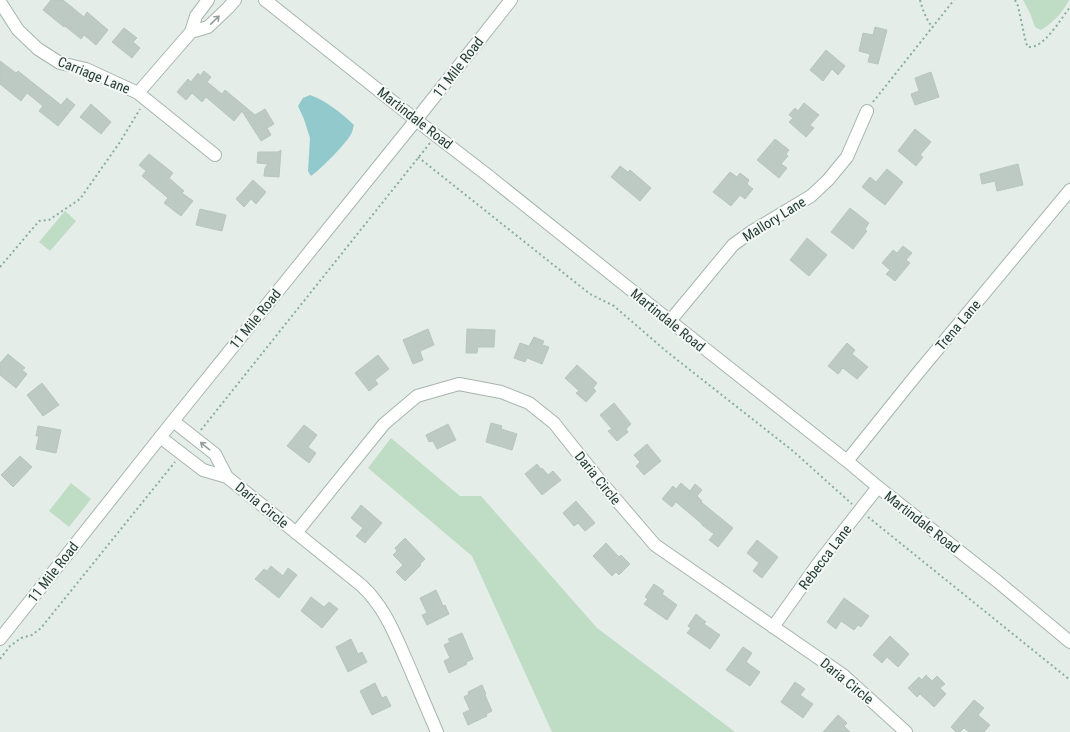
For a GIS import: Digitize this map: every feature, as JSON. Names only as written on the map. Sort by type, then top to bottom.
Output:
[{"type":"street","points":[[142,96],[191,32],[196,16],[208,0]]},
{"type":"street","points":[[191,32],[208,27],[235,0]]},
{"type":"street","name":"Martindale Road","points":[[265,0],[847,461],[991,576],[1070,642]]},
{"type":"street","name":"11 Mile Road","points":[[0,639],[160,437],[511,0]]},
{"type":"street","name":"Carriage Lane","points":[[0,2],[18,30],[38,49],[60,63],[86,69],[142,96],[215,155]]},
{"type":"street","name":"Mallory Lane","points":[[670,321],[733,245],[751,232],[811,196],[828,180],[847,157],[867,111]]},
{"type":"street","name":"Trena Lane","points":[[847,461],[917,374],[1070,190]]},
{"type":"street","name":"Daria Circle","points":[[296,533],[384,424],[417,396],[459,384],[502,392],[529,403],[554,423],[601,482],[655,545],[843,675],[906,732]]},
{"type":"street","name":"Daria Circle","points":[[173,421],[215,454],[227,477]]},
{"type":"street","name":"Daria Circle","points":[[160,437],[203,470],[227,477],[362,585],[376,601],[386,616],[437,732]]},
{"type":"street","name":"Rebecca Lane","points":[[773,627],[820,561],[878,487]]},
{"type":"path","points":[[920,0],[928,22],[933,28]]},
{"type":"path","points":[[867,111],[954,0]]},
{"type":"path","points":[[1015,0],[1018,6],[1028,47],[1034,47],[1042,42],[1070,8]]},
{"type":"path","points":[[0,267],[39,221],[49,220],[80,199],[120,142],[142,96]]},
{"type":"path","points":[[195,438],[436,135]]},
{"type":"path","points":[[418,157],[590,294],[614,306],[666,351],[793,451],[860,511],[1070,680]]},
{"type":"path","points":[[0,659],[10,646],[20,638],[32,635],[41,628],[181,454]]},
{"type":"green space","points":[[1023,0],[1069,0],[1057,17],[1041,30],[1035,27]]},
{"type":"green space","points":[[65,211],[76,221],[50,251],[39,242]]},
{"type":"green space","points":[[391,438],[460,496],[481,496],[597,628],[735,732],[552,732],[472,556],[368,468]]},
{"type":"green space","points":[[71,483],[91,499],[69,527],[49,511]]},
{"type":"water","points":[[310,95],[328,104],[354,125],[346,142],[311,176],[308,171],[310,138],[298,106],[303,98]]},
{"type":"building","points":[[51,0],[63,0],[84,17],[87,12],[108,30],[96,45],[84,35],[81,39],[43,10]]},
{"type":"building","points":[[875,27],[887,30],[878,64],[868,62],[870,54],[859,51],[863,33],[873,35]]},
{"type":"building","points":[[124,28],[137,38],[133,42],[140,48],[132,58],[112,42]]},
{"type":"building","points":[[826,50],[845,66],[838,75],[832,69],[823,81],[810,70]]},
{"type":"building","points":[[0,61],[16,73],[18,71],[61,105],[67,98],[75,105],[58,126],[39,111],[43,106],[27,93],[21,101],[0,84]]},
{"type":"building","points":[[204,71],[211,77],[207,82],[222,94],[225,90],[255,115],[265,109],[274,124],[267,128],[271,135],[261,141],[242,111],[234,121],[206,97],[202,102],[192,93],[186,100],[177,92],[188,79],[191,82],[198,73],[200,76]]},
{"type":"building","points":[[931,72],[939,97],[915,105],[911,94],[919,91],[915,78]]},
{"type":"building","points":[[804,103],[819,115],[810,125],[814,128],[806,137],[789,122],[793,118],[789,115],[795,108],[798,111]]},
{"type":"building","points":[[91,104],[111,122],[101,134],[80,117]]},
{"type":"building","points":[[915,129],[931,142],[920,155],[923,157],[916,166],[898,151]]},
{"type":"building","points":[[775,139],[789,150],[786,154],[788,156],[781,164],[787,168],[779,178],[757,160]]},
{"type":"building","points":[[281,150],[279,177],[264,176],[265,168],[268,164],[257,163],[258,152],[278,152]]},
{"type":"building","points":[[149,154],[173,173],[169,178],[184,191],[182,193],[193,201],[181,216],[164,203],[168,198],[142,176],[146,171],[139,165]]},
{"type":"building","points":[[1018,164],[1023,185],[997,191],[995,181],[982,184],[980,174]]},
{"type":"building","points":[[620,166],[628,172],[630,170],[651,188],[640,201],[611,177]]},
{"type":"building","points":[[887,169],[903,182],[885,205],[862,187],[870,177],[876,182]]},
{"type":"building","points":[[730,172],[737,177],[740,173],[749,180],[747,184],[753,189],[745,199],[740,195],[731,206],[713,192]]},
{"type":"building","points":[[253,180],[266,192],[256,204],[251,199],[244,207],[236,199]]},
{"type":"building","points":[[850,208],[869,223],[865,229],[867,231],[853,249],[831,232]]},
{"type":"building","points":[[200,209],[226,215],[222,231],[196,225]]},
{"type":"building","points":[[807,238],[827,255],[809,276],[790,260]]},
{"type":"building","points":[[903,246],[912,253],[906,260],[910,263],[895,281],[886,274],[890,270],[882,263],[893,250],[897,253]]},
{"type":"building","points":[[428,329],[434,345],[420,351],[423,360],[413,364],[403,340]]},
{"type":"building","points":[[467,329],[495,330],[494,347],[478,347],[477,353],[466,353]]},
{"type":"building","points":[[534,337],[544,341],[542,345],[549,347],[542,364],[527,358],[525,362],[514,358],[520,343],[529,346]]},
{"type":"building","points":[[847,343],[855,350],[852,354],[868,367],[857,379],[843,368],[838,374],[828,366]]},
{"type":"building","points":[[8,354],[25,368],[22,370],[27,374],[16,388],[0,375],[0,363]]},
{"type":"building","points":[[378,355],[389,369],[375,380],[378,384],[369,391],[355,373]]},
{"type":"building","points":[[577,365],[597,383],[593,388],[596,391],[586,402],[576,393],[579,391],[565,378]]},
{"type":"building","points":[[42,383],[59,405],[43,416],[27,395]]},
{"type":"building","points":[[614,403],[631,424],[626,429],[628,432],[617,441],[608,431],[612,429],[600,415]]},
{"type":"building","points":[[491,423],[502,426],[501,429],[517,434],[512,450],[486,442]]},
{"type":"building","points":[[448,424],[456,440],[437,449],[433,441],[429,442],[426,435]]},
{"type":"building","points":[[304,425],[317,435],[308,447],[316,453],[309,463],[287,446]]},
{"type":"building","points":[[38,426],[61,430],[56,453],[36,449],[39,436],[36,436]]},
{"type":"building","points":[[647,444],[661,461],[644,475],[636,466],[640,462],[634,455]]},
{"type":"building","points":[[20,456],[32,467],[13,487],[1,475]]},
{"type":"building","points":[[537,464],[548,475],[553,471],[561,480],[542,495],[525,474]]},
{"type":"building","points":[[681,483],[690,491],[695,484],[702,490],[697,496],[702,501],[701,502],[733,528],[718,547],[709,540],[714,534],[676,502],[672,507],[662,499],[673,486],[676,489]]},
{"type":"building","points":[[576,501],[595,523],[585,531],[578,523],[574,526],[563,513]]},
{"type":"building","points":[[361,505],[382,523],[365,543],[356,536],[363,528],[351,518]]},
{"type":"building","points":[[405,538],[425,559],[405,581],[396,572],[403,565],[393,555],[397,551],[395,548]]},
{"type":"building","points":[[757,540],[778,557],[762,578],[753,571],[759,563],[747,553]]},
{"type":"building","points":[[606,543],[619,557],[621,555],[630,564],[619,575],[616,572],[612,576],[593,556]]},
{"type":"building","points":[[271,566],[283,576],[288,568],[297,575],[279,598],[255,579],[264,569],[267,571]]},
{"type":"building","points":[[654,584],[664,591],[662,594],[677,605],[667,620],[644,604],[648,599],[645,597]]},
{"type":"building","points":[[436,590],[443,606],[445,605],[449,614],[427,625],[422,615],[427,613],[420,598]]},
{"type":"building","points":[[311,597],[324,607],[329,602],[338,609],[322,628],[301,611]]},
{"type":"building","points":[[844,598],[869,616],[861,627],[858,625],[854,630],[841,621],[836,629],[827,622]]},
{"type":"building","points":[[696,614],[706,622],[704,624],[720,635],[710,649],[687,633],[691,628],[688,626]]},
{"type":"building","points":[[462,633],[473,659],[466,662],[467,664],[449,673],[444,661],[450,658],[444,645],[450,642],[448,639]]},
{"type":"building","points":[[890,636],[909,654],[898,667],[887,657],[882,663],[873,655]]},
{"type":"building","points":[[351,639],[358,654],[362,652],[367,662],[348,672],[336,647]]},
{"type":"building","points":[[743,647],[752,653],[746,662],[760,672],[750,686],[726,670]]},
{"type":"building","points":[[926,675],[932,681],[937,676],[945,684],[940,688],[946,694],[934,707],[920,694],[917,697],[908,688],[919,677],[922,680]]},
{"type":"building","points":[[795,682],[805,689],[800,695],[813,704],[803,718],[781,702]]},
{"type":"building","points":[[375,683],[382,698],[386,696],[391,706],[372,715],[360,691]]},
{"type":"building","points":[[482,685],[492,711],[486,714],[487,716],[468,725],[463,713],[470,710],[464,697],[469,694],[468,692]]},
{"type":"building","points":[[974,700],[984,708],[978,715],[990,725],[984,732],[969,732],[964,728],[960,732],[956,732],[951,727]]},
{"type":"building","points":[[838,715],[847,723],[844,726],[850,732],[823,732]]}]
